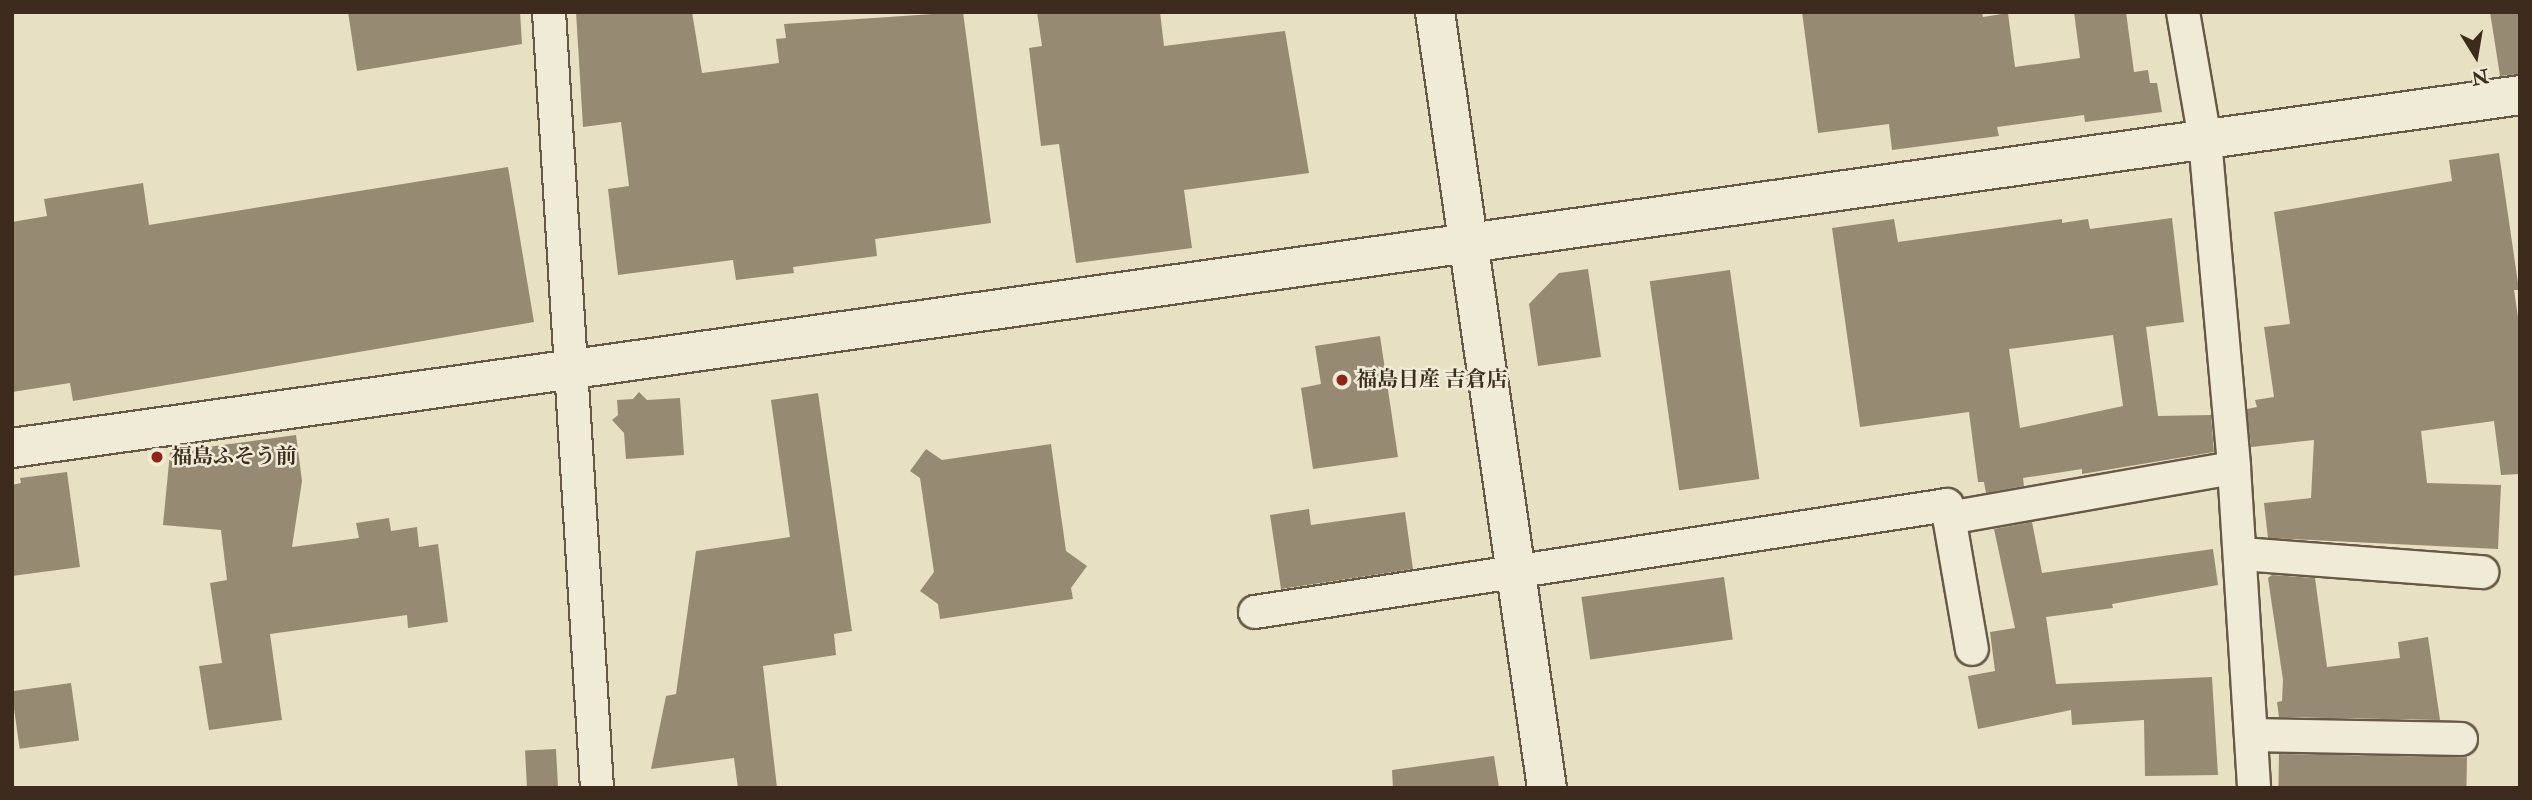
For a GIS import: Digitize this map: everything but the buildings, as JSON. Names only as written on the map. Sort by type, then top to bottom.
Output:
[{"type":"street","points":[[549,12],[568,371],[597,788]]},
{"type":"street","points":[[1435,12],[1547,788]]},
{"type":"street","points":[[2183,12],[2205,140],[2241,554],[2254,788]]},
{"type":"street","points":[[12,448],[2520,95]]},
{"type":"street","points":[[1949,517],[2234,468]]},
{"type":"street","points":[[1255,612],[1947,505],[1972,649]]},
{"type":"street","points":[[2241,554],[2482,572]]},
{"type":"street","points":[[2252,735],[2461,740]]},
{"type":"place","name":"福島日産 吉倉店","points":[[1342,380]]},
{"type":"place","name":"福島ふそう前","points":[[157,457]]}]
